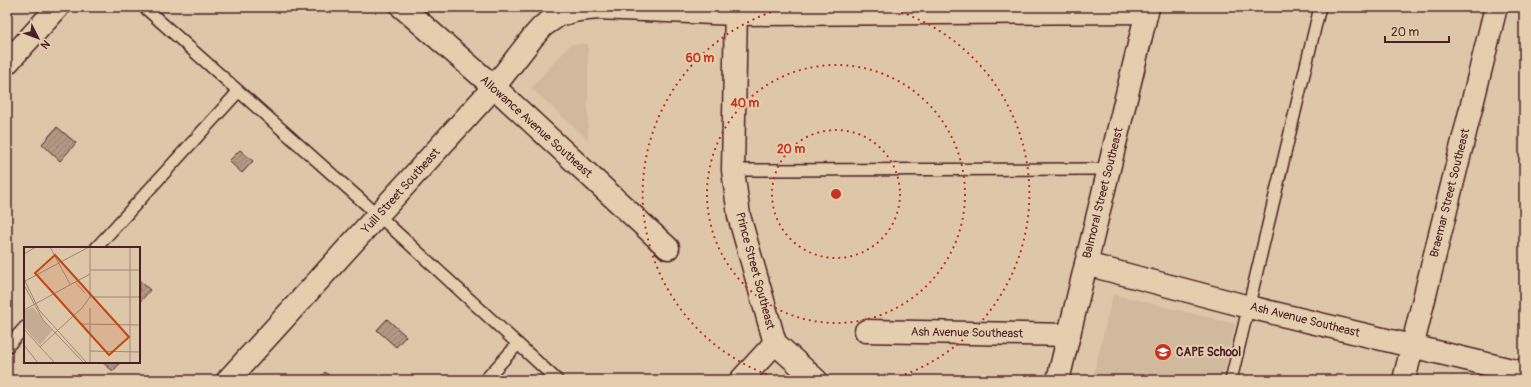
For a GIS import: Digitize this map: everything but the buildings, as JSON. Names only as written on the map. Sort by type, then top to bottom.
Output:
[{"type":"street","points":[[7,63],[58,7]]},
{"type":"street","name":"Allowance Avenue Southeast","points":[[402,7],[494,88],[668,248]]},
{"type":"street","name":"Braemar Street Southeast","points":[[1404,380],[1496,7]]},
{"type":"street","name":"Yuill Street Southeast","points":[[228,380],[494,88],[543,26],[569,8],[736,11],[1147,10]]},
{"type":"street","name":"Balmoral Street Southeast","points":[[1058,380],[1147,10]]},
{"type":"street","name":"Prince Street Southeast","points":[[736,11],[733,170],[739,216],[775,343]]},
{"type":"street","name":"Ash Avenue Southeast","points":[[1086,264],[1249,307],[1524,372]]},
{"type":"street","name":"Ash Avenue Southeast","points":[[866,331],[1069,335]]},
{"type":"street","points":[[741,380],[775,343],[816,380]]},
{"type":"lane","points":[[144,7],[379,216],[558,380]]},
{"type":"lane","points":[[1231,380],[1320,7]]},
{"type":"lane","points":[[97,247],[238,92]]},
{"type":"lane","points":[[733,170],[1109,170]]},
{"type":"lane","points":[[7,347],[24,328]]},
{"type":"lane","points":[[486,380],[518,344]]},
{"type":"shaded area","points":[[571,44],[588,44],[588,140],[531,88]]},
{"type":"shaded area","name":"CAPE School","points":[[1113,294],[1235,324],[1222,380],[1092,380]]},
{"type":"place","name":"CAPE School","points":[[1163,352]]}]
